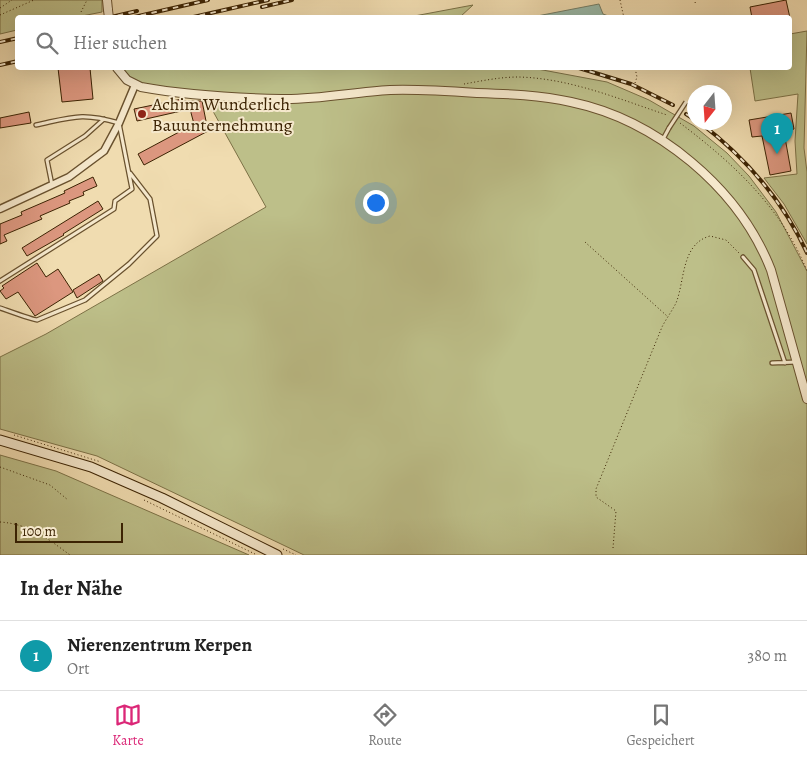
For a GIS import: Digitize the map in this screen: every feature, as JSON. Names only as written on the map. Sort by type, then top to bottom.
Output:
[{"type":"main road","points":[[0,440],[92,467],[162,498],[276,555]]},
{"type":"street","points":[[107,0],[108,14]]},
{"type":"street","points":[[119,70],[127,80],[135,85],[282,99],[391,90],[538,96],[572,102],[601,111],[662,141],[690,161],[721,190],[750,227],[764,250],[771,270],[807,399]]},
{"type":"street","points":[[0,209],[69,177],[104,151],[119,123],[135,85]]},
{"type":"lane","points":[[662,141],[686,102]]},
{"type":"lane","points":[[0,281],[114,209],[115,201],[132,189],[119,123],[83,115],[36,125]]},
{"type":"lane","points":[[52,185],[47,160],[85,136],[105,119]]},
{"type":"lane","points":[[0,308],[17,312],[32,320],[37,320],[85,300],[129,264],[157,236],[150,199],[129,172]]},
{"type":"lane","points":[[743,257],[754,270],[785,363]]},
{"type":"lane","points":[[772,363],[797,362]]},
{"type":"path","points":[[0,8],[12,0]]},
{"type":"path","points":[[0,15],[34,0]]},
{"type":"path","points":[[81,12],[87,0]]},
{"type":"path","points":[[620,0],[623,15]]},
{"type":"path","points":[[634,83],[637,76],[636,70]]},
{"type":"path","points":[[462,84],[518,77],[568,84],[610,95],[667,115]]},
{"type":"path","points":[[680,123],[717,151],[757,190],[792,240],[807,271]]},
{"type":"path","points":[[613,548],[616,511],[596,497],[596,490],[667,316],[675,304],[686,262],[702,239],[710,236],[721,238],[743,257]]},
{"type":"path","points":[[585,242],[667,316]]},
{"type":"path","points":[[0,467],[50,485],[68,500]]},
{"type":"path","points":[[141,498],[257,555]]},
{"type":"path","points":[[0,522],[13,522],[32,528],[70,555]]},
{"type":"green space","points":[[0,0],[102,0],[102,12],[87,15],[15,15],[15,30],[0,34]]},
{"type":"green space","points":[[473,5],[462,15],[420,15]]},
{"type":"green space","points":[[807,31],[804,148],[807,172],[807,244],[784,204],[764,178],[797,174],[795,141],[798,94],[755,101],[750,70],[792,70],[792,34]]},
{"type":"green space","points":[[124,70],[543,70],[607,82],[649,100],[687,122],[687,130],[699,130],[727,153],[749,176],[776,212],[807,271],[807,555],[304,555],[97,456],[0,429],[0,357],[46,334],[266,207],[204,95],[194,91],[159,87],[138,82]]},
{"type":"green space","points":[[0,455],[56,471],[249,555],[0,555]]},
{"type":"shaded area","points":[[599,4],[603,14],[606,15],[542,15]]},
{"type":"building","points":[[786,0],[789,15],[751,15],[750,7]]},
{"type":"building","points":[[58,70],[90,70],[93,99],[62,102]]},
{"type":"building","points":[[182,99],[184,101],[202,101],[208,131],[144,165],[138,154],[194,124],[190,109],[137,121],[134,109]]},
{"type":"building","points":[[29,112],[31,123],[0,128],[0,118]]},
{"type":"building","points":[[791,113],[794,129],[784,132],[791,171],[770,175],[762,136],[752,137],[749,120]]},
{"type":"building","points":[[93,177],[97,186],[83,192],[84,195],[69,201],[70,203],[40,216],[42,219],[4,235],[7,241],[0,244],[0,224],[22,215],[21,212],[65,193],[64,191]]},
{"type":"building","points":[[98,201],[103,209],[64,235],[27,256],[22,248]]},
{"type":"building","points":[[37,263],[46,277],[58,269],[73,292],[35,316],[18,292],[6,299],[0,291],[4,288],[2,286]]},
{"type":"building","points":[[99,274],[103,281],[77,298],[73,290]]},
{"type":"railway","points":[[143,15],[208,0]]},
{"type":"railway","points":[[202,15],[268,0]]},
{"type":"railway","points":[[262,7],[292,0]]},
{"type":"railway","points":[[120,15],[137,11]]},
{"type":"railway","points":[[0,42],[15,39]]},
{"type":"railway","points":[[0,65],[15,62]]},
{"type":"railway","points":[[586,70],[631,84],[673,105]]},
{"type":"railway","points":[[709,130],[731,149],[761,181],[786,215],[807,253]]},
{"type":"place","name":"Achim Wunderlich Bauunternehmung","points":[[142,114]]},
{"type":"place","name":"Nierenzentrum Kerpen","points":[[777,154]]}]
